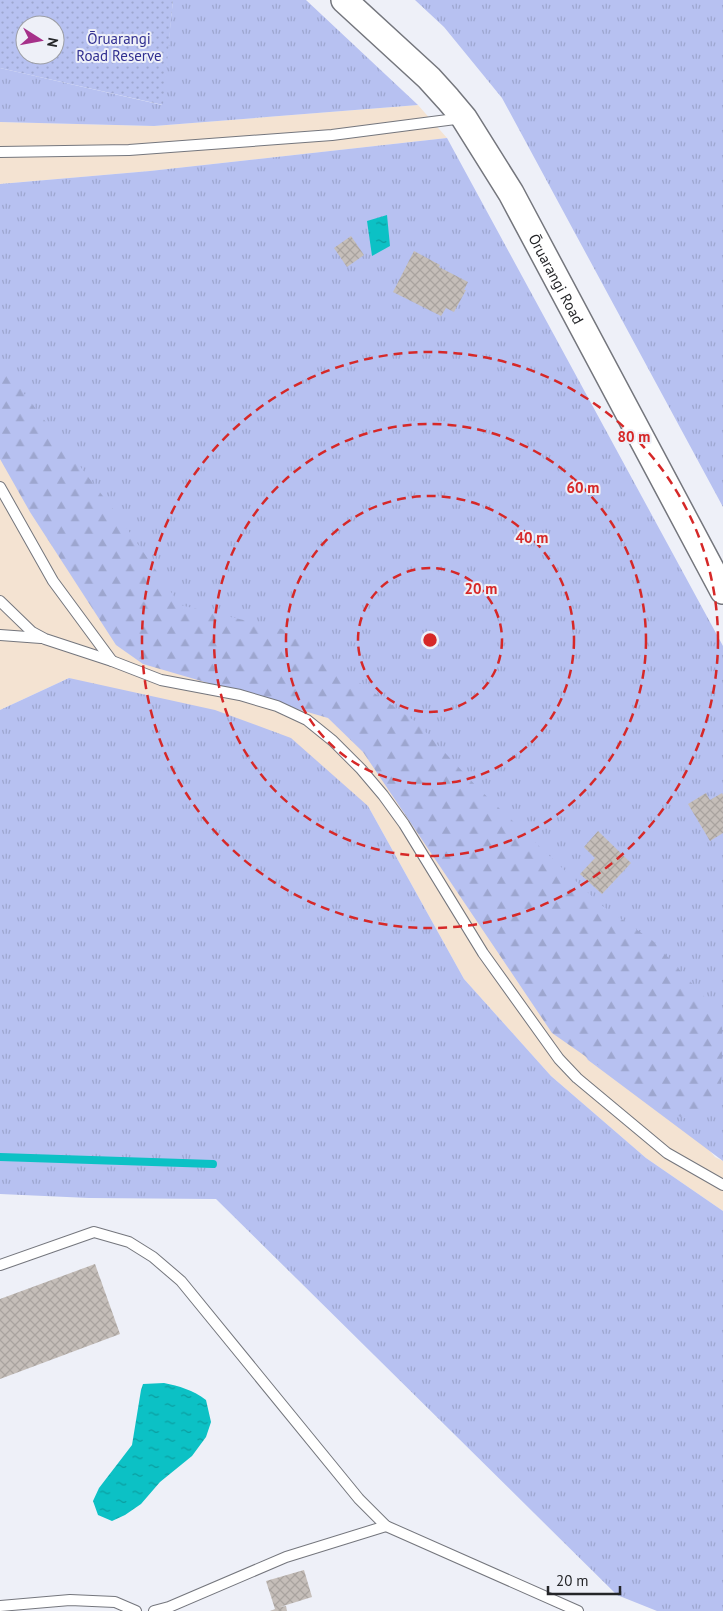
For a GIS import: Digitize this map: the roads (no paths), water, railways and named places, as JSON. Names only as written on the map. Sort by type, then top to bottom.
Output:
[{"type":"street","name":"Ōruarangi Road","points":[[344,0],[429,78],[464,118],[511,194],[723,591]]},
{"type":"lane","points":[[0,152],[129,150],[332,135],[464,118]]},
{"type":"lane","points":[[0,487],[53,581],[112,661]]},
{"type":"lane","points":[[0,601],[32,632],[46,639],[161,680],[240,695],[277,706],[307,720],[333,741],[372,782],[404,824],[483,953],[560,1059],[577,1078],[667,1153],[723,1185]]},
{"type":"lane","points":[[0,635],[46,639]]},
{"type":"lane","points":[[0,1266],[94,1232],[129,1242],[153,1257],[180,1281],[359,1499],[386,1526],[578,1611]]},
{"type":"lane","points":[[154,1611],[169,1607],[286,1557],[386,1526]]},
{"type":"lane","points":[[0,1606],[70,1600],[114,1602],[136,1611]]},
{"type":"water","points":[[387,215],[390,246],[372,256],[367,221]]},
{"type":"water","points":[[164,1383],[186,1389],[206,1400],[211,1422],[206,1437],[192,1456],[160,1482],[141,1504],[112,1521],[98,1515],[93,1501],[99,1488],[132,1445],[143,1384]]},
{"type":"waterway","points":[[0,1157],[213,1164]]},
{"type":"park label","name":"Ōruarangi Road Reserve","points":[[119,46]]}]
